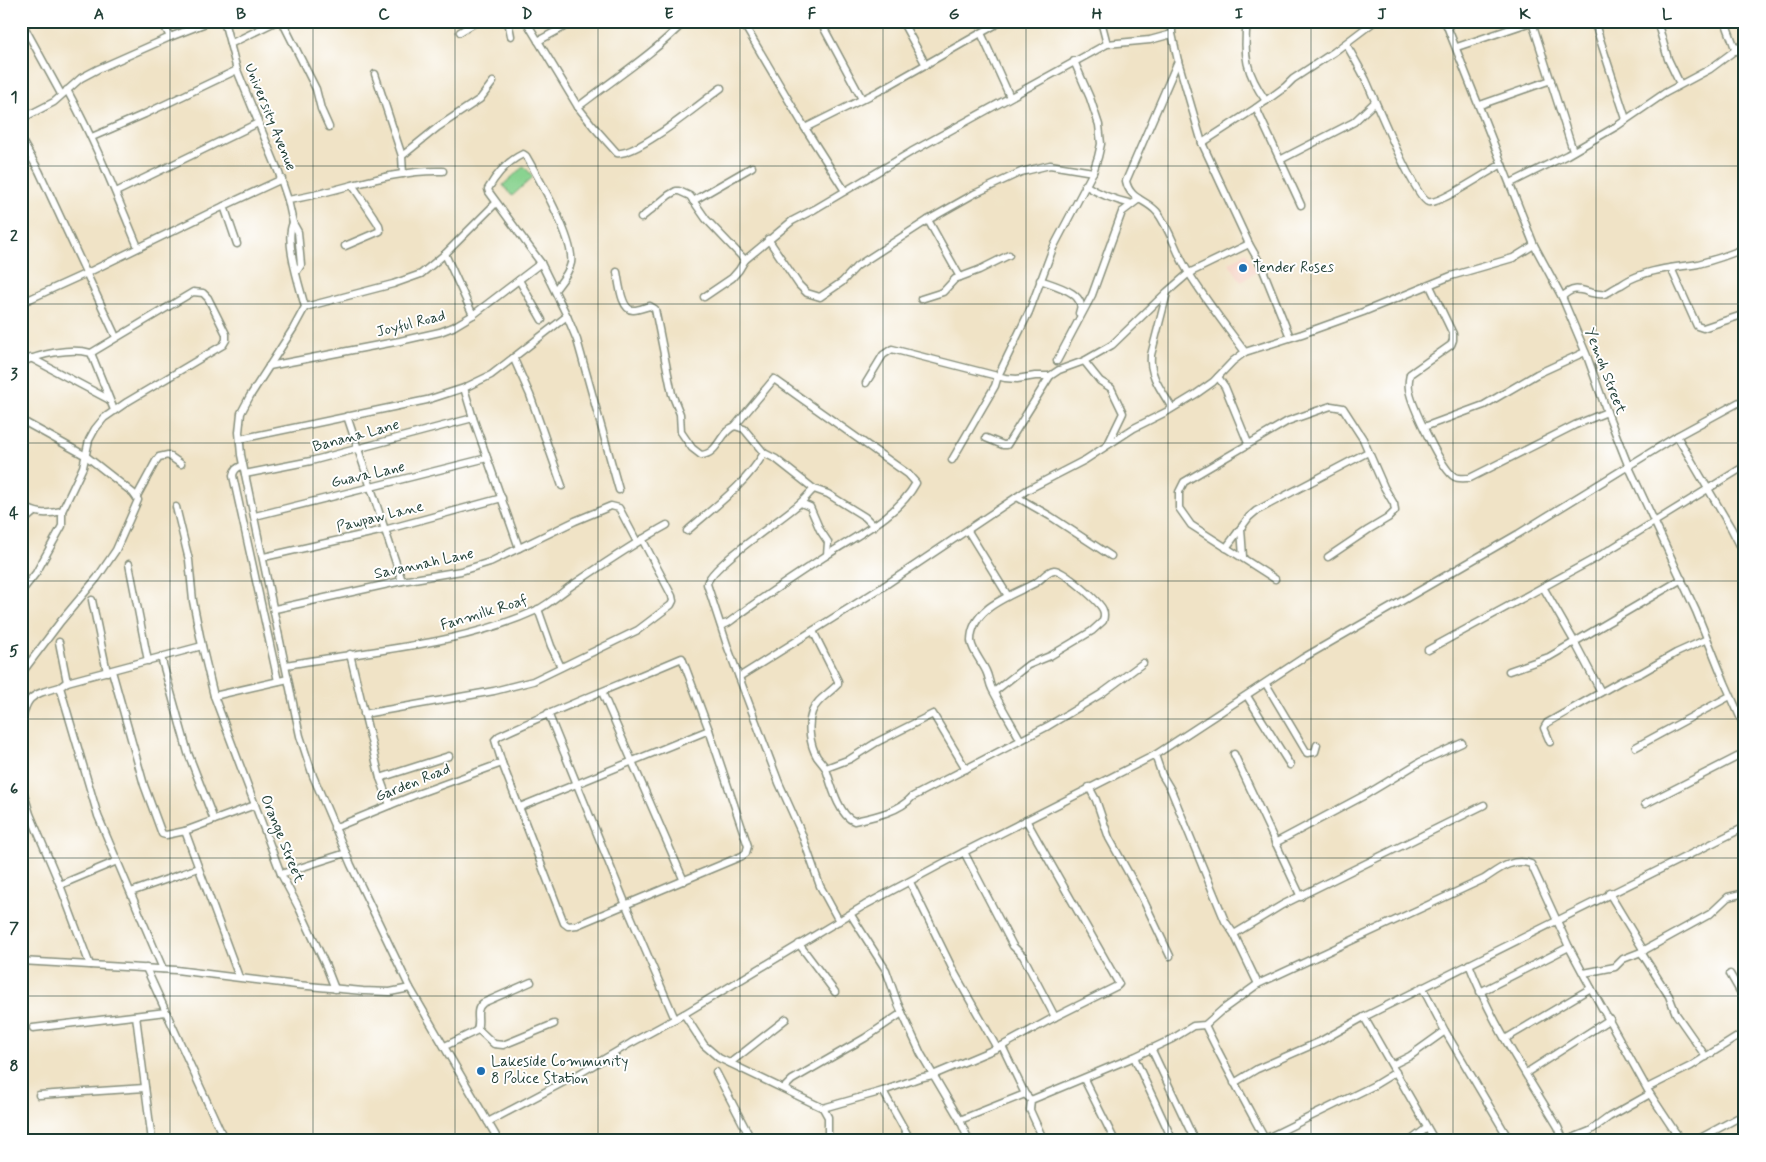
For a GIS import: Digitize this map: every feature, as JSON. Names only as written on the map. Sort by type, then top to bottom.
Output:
[{"type":"street","points":[[21,21],[61,94]]},
{"type":"street","points":[[162,21],[170,36]]},
{"type":"street","points":[[21,119],[54,102],[81,78],[98,69],[170,36],[211,21]]},
{"type":"street","name":"University Avenue","points":[[224,21],[237,70],[282,179],[293,223],[298,232],[300,265],[297,271],[305,307]]},
{"type":"street","points":[[230,44],[277,21]]},
{"type":"street","points":[[282,21],[316,89],[321,109],[329,127]]},
{"type":"street","points":[[460,32],[478,21]]},
{"type":"street","points":[[508,21],[511,36]]},
{"type":"street","points":[[526,21],[578,107],[593,126],[621,154],[646,143],[721,88]]},
{"type":"street","points":[[538,41],[575,21]]},
{"type":"street","points":[[578,107],[643,60],[664,43],[685,21]]},
{"type":"street","points":[[742,21],[805,128],[845,191]]},
{"type":"street","points":[[820,21],[862,99]]},
{"type":"street","points":[[902,21],[926,65]]},
{"type":"street","points":[[805,128],[926,65],[1002,21]]},
{"type":"street","points":[[1101,21],[1107,44]]},
{"type":"street","points":[[1247,21],[1245,55],[1254,84],[1266,101]]},
{"type":"street","points":[[1202,143],[1266,101],[1293,79],[1346,44],[1375,21]]},
{"type":"street","name":"Yemoh Street","points":[[1445,21],[1457,47],[1534,245],[1562,297],[1628,465],[1682,579],[1730,696],[1744,725]]},
{"type":"street","points":[[1594,21],[1626,119]]},
{"type":"street","points":[[1657,21],[1668,59],[1680,84]]},
{"type":"street","points":[[1726,21],[1736,51]]},
{"type":"street","points":[[1173,22],[1172,34],[1178,61],[1202,143],[1249,244],[1261,265],[1290,337]]},
{"type":"street","points":[[1457,47],[1533,22],[1573,151]]},
{"type":"street","points":[[981,33],[1010,97]]},
{"type":"street","points":[[704,296],[734,276],[745,260],[792,221],[911,152],[1107,44],[1150,40],[1172,34]]},
{"type":"street","points":[[1511,183],[1573,151],[1680,84],[1710,69],[1745,43]]},
{"type":"street","points":[[1346,44],[1365,78],[1411,180],[1426,202],[1432,202],[1445,196],[1502,164]]},
{"type":"street","points":[[952,460],[995,386],[1029,312],[1053,248],[1093,172],[1101,144],[1099,125],[1074,61]]},
{"type":"street","points":[[1178,61],[1126,181],[1134,197],[1151,206],[1159,215],[1189,273],[1244,352]]},
{"type":"street","points":[[92,138],[237,70]]},
{"type":"street","points":[[375,74],[402,156],[403,174]]},
{"type":"street","points":[[1480,105],[1551,80]]},
{"type":"street","points":[[402,156],[438,127],[480,99],[493,82]]},
{"type":"street","points":[[67,90],[92,138],[138,248]]},
{"type":"street","points":[[1280,160],[1354,122],[1375,102]]},
{"type":"street","points":[[1256,108],[1301,205]]},
{"type":"street","points":[[116,192],[258,123]]},
{"type":"street","points":[[21,139],[39,171],[88,273],[116,337]]},
{"type":"street","points":[[555,290],[567,273],[571,263],[570,249],[552,202],[525,155],[517,158],[496,175],[488,189],[496,203],[541,263],[567,316],[577,340],[619,490]]},
{"type":"street","points":[[768,239],[799,285],[807,293],[820,296],[842,282],[857,266],[928,220],[974,194],[1035,168],[1050,165],[1093,172]]},
{"type":"street","points":[[693,201],[752,168]]},
{"type":"street","points":[[288,200],[403,174],[443,171]]},
{"type":"street","points":[[21,304],[282,179]]},
{"type":"street","points":[[1085,185],[1113,200],[1132,204]]},
{"type":"street","points":[[345,246],[380,231],[353,186]]},
{"type":"street","points":[[641,218],[676,191],[690,196],[706,220],[745,260]]},
{"type":"street","points":[[1057,361],[1092,295],[1122,212],[1139,199]]},
{"type":"street","points":[[496,203],[446,254],[421,274],[409,280],[305,307],[241,413],[240,439],[243,465],[306,755],[334,828],[410,988],[499,1141]]},
{"type":"street","points":[[224,206],[238,244]]},
{"type":"street","points":[[928,220],[960,277]]},
{"type":"street","points":[[986,438],[1003,445],[1007,444],[1050,376],[1059,370],[1084,361],[1112,345],[1189,273],[1249,244]]},
{"type":"street","points":[[740,677],[1018,497],[1085,460],[1134,428],[1172,408],[1207,386],[1218,378],[1233,360],[1244,352],[1363,312],[1451,276],[1513,258],[1534,245]]},
{"type":"street","points":[[1562,297],[1569,290],[1576,288],[1595,294],[1607,294],[1640,275],[1724,257],[1745,248]]},
{"type":"street","points":[[446,254],[473,315]]},
{"type":"street","points":[[921,299],[944,292],[955,279],[979,270],[1009,255]]},
{"type":"street","name":"Joyful Road","points":[[269,366],[440,332],[453,327],[473,315],[541,263]]},
{"type":"street","points":[[1671,268],[1697,326],[1703,328],[1745,314]]},
{"type":"street","points":[[617,272],[623,301],[627,309],[632,311],[650,306],[655,309],[672,394],[680,414],[681,432],[696,453],[700,455],[709,453],[715,448],[727,431],[736,426],[774,379],[908,474],[916,483],[910,493],[874,526],[827,555],[728,623],[721,625]]},
{"type":"street","points":[[519,280],[542,320]]},
{"type":"street","points":[[1040,280],[1073,293],[1080,304],[1081,310],[1055,357],[1057,361]]},
{"type":"street","points":[[1430,286],[1453,334],[1453,340],[1451,344],[1410,374],[1409,390],[1414,407],[1424,427],[1448,471],[1455,478],[1470,478],[1575,425],[1607,412]]},
{"type":"street","points":[[21,592],[36,573],[62,526],[62,511],[83,466],[89,440],[95,429],[114,410],[224,345],[226,334],[208,298],[203,293],[193,292],[91,353]]},
{"type":"street","points":[[1167,292],[1160,325],[1150,355],[1150,365],[1152,376],[1172,408]]},
{"type":"street","points":[[240,439],[427,400],[464,388],[491,375],[514,359],[567,316]]},
{"type":"street","points":[[866,384],[883,355],[892,349],[1005,378],[1017,379],[1050,376]]},
{"type":"street","points":[[21,363],[31,358],[54,353],[84,350],[91,353],[114,410]]},
{"type":"street","points":[[1424,427],[1484,405],[1537,374],[1585,352]]},
{"type":"street","points":[[31,358],[108,398]]},
{"type":"street","points":[[514,359],[526,386],[562,486]]},
{"type":"street","points":[[1057,361],[1071,366]]},
{"type":"street","points":[[1084,361],[1100,381],[1111,388],[1123,413],[1106,447]]},
{"type":"street","points":[[1218,378],[1248,442]]},
{"type":"street","points":[[464,388],[519,548]]},
{"type":"street","points":[[488,1122],[577,1075],[684,1014],[838,921],[964,852],[1155,755],[1303,658],[1518,534],[1677,436],[1745,399]]},
{"type":"street","points":[[1275,579],[1191,525],[1179,508],[1179,492],[1184,482],[1248,442],[1288,420],[1331,406],[1343,408],[1363,439],[1384,487],[1394,504],[1395,511],[1388,518],[1328,557]]},
{"type":"street","points":[[347,416],[402,582]]},
{"type":"street","name":"Banana Lane","points":[[245,474],[358,449],[473,418]]},
{"type":"street","points":[[21,420],[86,456],[137,496]]},
{"type":"street","points":[[736,426],[744,429],[764,453],[776,459],[814,489],[828,494],[865,517],[874,526]]},
{"type":"street","points":[[1677,436],[1745,555]]},
{"type":"street","points":[[1226,548],[1249,517],[1256,511],[1368,452]]},
{"type":"street","points":[[687,531],[750,474],[764,453]]},
{"type":"street","points":[[22,673],[116,550],[138,500],[137,496],[159,457],[168,455],[181,464]]},
{"type":"street","name":"Guava Lane","points":[[254,516],[487,458]]},
{"type":"street","points":[[243,465],[236,469],[233,476],[278,681]]},
{"type":"street","points":[[1428,650],[1596,558],[1745,466]]},
{"type":"street","points":[[814,489],[801,503],[762,532],[708,579],[707,584],[728,648],[801,832],[820,886],[838,921]]},
{"type":"street","points":[[1018,497],[1111,556]]},
{"type":"street","name":"Pawpaw Lane","points":[[264,557],[384,530],[502,498]]},
{"type":"street","points":[[801,503],[810,507],[820,530],[828,542],[827,555]]},
{"type":"street","points":[[21,505],[34,512],[52,513],[62,511]]},
{"type":"street","name":"Savannah Lane","points":[[275,609],[461,571],[490,562],[575,521],[611,506],[618,508],[672,596],[673,601],[638,630],[561,667]]},
{"type":"street","name":"Orange Street","points":[[176,507],[189,560],[193,600],[214,696],[281,874],[300,910],[335,989]]},
{"type":"street","points":[[21,523],[34,512]]},
{"type":"street","name":"Fanmilk Roaf","points":[[286,665],[476,632],[538,609],[639,541],[667,525]]},
{"type":"street","points":[[1241,528],[1243,557]]},
{"type":"street","points":[[968,531],[1008,596]]},
{"type":"street","points":[[129,564],[148,661]]},
{"type":"street","points":[[994,692],[1028,665],[1050,656],[1092,631],[1103,621],[1104,612],[1100,604],[1057,570],[1048,572],[1037,582],[1008,596],[977,619],[972,634],[973,648],[986,671],[994,692],[1020,739]]},
{"type":"street","points":[[1509,671],[1549,657],[1682,579]]},
{"type":"street","points":[[1543,587],[1601,692]]},
{"type":"street","points":[[92,600],[110,672],[144,785],[162,834],[166,835],[185,831],[255,805]]},
{"type":"street","points":[[364,714],[494,691],[533,681],[561,667],[538,609]]},
{"type":"street","points":[[813,631],[838,684],[812,710],[810,732],[816,754],[826,768],[840,809],[850,820],[854,821],[899,808],[912,797],[1036,732],[1100,694],[1143,663]]},
{"type":"street","points":[[1550,742],[1544,728],[1546,723],[1601,692],[1707,639]]},
{"type":"street","points":[[59,642],[67,682]]},
{"type":"street","points":[[21,729],[23,713],[31,697],[37,693],[60,687],[67,682],[202,646]]},
{"type":"street","points":[[350,654],[380,778],[390,805]]},
{"type":"street","points":[[161,657],[188,753],[214,820]]},
{"type":"street","points":[[682,658],[709,730],[748,846],[742,856],[577,925],[568,926],[564,923],[495,740],[499,736],[548,713],[602,692],[682,658]]},
{"type":"street","points":[[214,696],[288,679]]},
{"type":"street","points":[[1266,684],[1307,753],[1315,752],[1317,744]]},
{"type":"street","points":[[60,687],[98,816],[163,969]]},
{"type":"street","points":[[602,692],[684,881]]},
{"type":"street","points":[[1247,696],[1290,765]]},
{"type":"street","points":[[1636,747],[1730,696]]},
{"type":"street","points":[[548,713],[626,905],[675,1018]]},
{"type":"street","points":[[826,768],[850,759],[876,742],[933,714],[966,769]]},
{"type":"street","points":[[520,807],[709,730]]},
{"type":"street","points":[[1275,842],[1367,794],[1420,762],[1462,743]]},
{"type":"street","points":[[1645,804],[1745,753]]},
{"type":"street","points":[[1234,754],[1301,897]]},
{"type":"street","points":[[1155,755],[1225,921],[1234,934],[1258,984]]},
{"type":"street","points":[[380,778],[448,756]]},
{"type":"street","name":"Garden Road","points":[[334,828],[502,762]]},
{"type":"street","points":[[21,784],[30,814],[90,965]]},
{"type":"street","points":[[1089,787],[1096,800],[1109,838],[1126,872],[1142,897],[1170,956]]},
{"type":"street","points":[[1234,934],[1272,911],[1484,805]]},
{"type":"street","points":[[823,1108],[933,1075],[999,1047],[1119,984],[1026,820]]},
{"type":"street","points":[[1234,1083],[1257,1069],[1319,1042],[1422,987],[1745,827]]},
{"type":"street","points":[[185,831],[239,977]]},
{"type":"street","points":[[964,852],[1013,946],[1023,956],[1055,1017]]},
{"type":"street","points":[[281,874],[346,854]]},
{"type":"street","points":[[60,886],[117,861]]},
{"type":"street","points":[[1031,1100],[1134,1057],[1172,1039],[1193,1026],[1205,1025],[1258,984],[1484,879],[1507,864],[1524,861],[1531,864],[1558,919],[1569,947],[1591,988],[1649,1091],[1681,1141]]},
{"type":"street","points":[[131,892],[198,868]]},
{"type":"street","points":[[910,882],[954,972],[1025,1094],[1031,1100]]},
{"type":"street","points":[[1610,893],[1669,996],[1676,1014],[1706,1056]]},
{"type":"street","points":[[1584,974],[1610,969],[1621,963],[1623,959],[1642,951],[1710,914],[1728,897],[1745,893]]},
{"type":"street","points":[[851,915],[886,970],[902,1013],[921,1054],[960,1120],[969,1141]]},
{"type":"street","points":[[799,944],[835,992]]},
{"type":"street","points":[[1480,992],[1569,947]]},
{"type":"street","points":[[21,961],[163,969],[335,989],[390,992],[410,988]]},
{"type":"street","points":[[1469,964],[1480,992],[1505,1039],[1565,1141],[1590,1131],[1649,1091],[1745,1032]]},
{"type":"street","points":[[146,968],[226,1141]]},
{"type":"street","points":[[1730,974],[1745,1000]]},
{"type":"street","points":[[531,982],[480,1005],[477,1012],[478,1029],[494,1044],[503,1045],[554,1024]]},
{"type":"street","points":[[1422,987],[1445,1031],[1510,1141]]},
{"type":"street","points":[[1505,1039],[1591,988]]},
{"type":"street","points":[[33,1028],[166,1012]]},
{"type":"street","points":[[784,1088],[792,1080],[864,1038],[902,1013]]},
{"type":"street","points":[[684,1014],[704,1045],[719,1058],[823,1108],[828,1117],[828,1141]]},
{"type":"street","points":[[136,1016],[152,1141]]},
{"type":"street","points":[[1364,1017],[1435,1141]]},
{"type":"street","points":[[730,1062],[786,1019]]},
{"type":"street","points":[[1526,1073],[1610,1019]]},
{"type":"street","points":[[1205,1025],[1265,1140],[1373,1086],[1396,1072]]},
{"type":"street","points":[[445,1046],[474,1033],[478,1029]]},
{"type":"street","points":[[1392,1065],[1410,1056],[1445,1031]]},
{"type":"street","points":[[1151,1048],[1195,1141]]},
{"type":"street","points":[[1134,1057],[1174,1141]]},
{"type":"street","points":[[716,1072],[752,1141]]},
{"type":"street","points":[[1084,1079],[1115,1141]]},
{"type":"street","points":[[39,1095],[145,1088]]},
{"type":"street","points":[[884,1091],[911,1141]]},
{"type":"street","points":[[960,1120],[1025,1094]]},
{"type":"street","points":[[1031,1100],[1030,1110],[1044,1141]]},
{"type":"street","points":[[1695,1141],[1743,1115],[1745,1124]]},
{"type":"street","points":[[1410,1141],[1427,1128]]},
{"type":"street","points":[[1665,1141],[1676,1133]]},
{"type":"shaded area","name":"Tender Roses","points":[[1246,252],[1256,272],[1241,282],[1229,263]]},
{"type":"green space","points":[[524,166],[533,177],[512,196],[503,185]]},
{"type":"place","name":"Tender Roses","points":[[1243,268]]},
{"type":"place","name":"Lakeside Community 8 Police Station","points":[[481,1071]]}]
